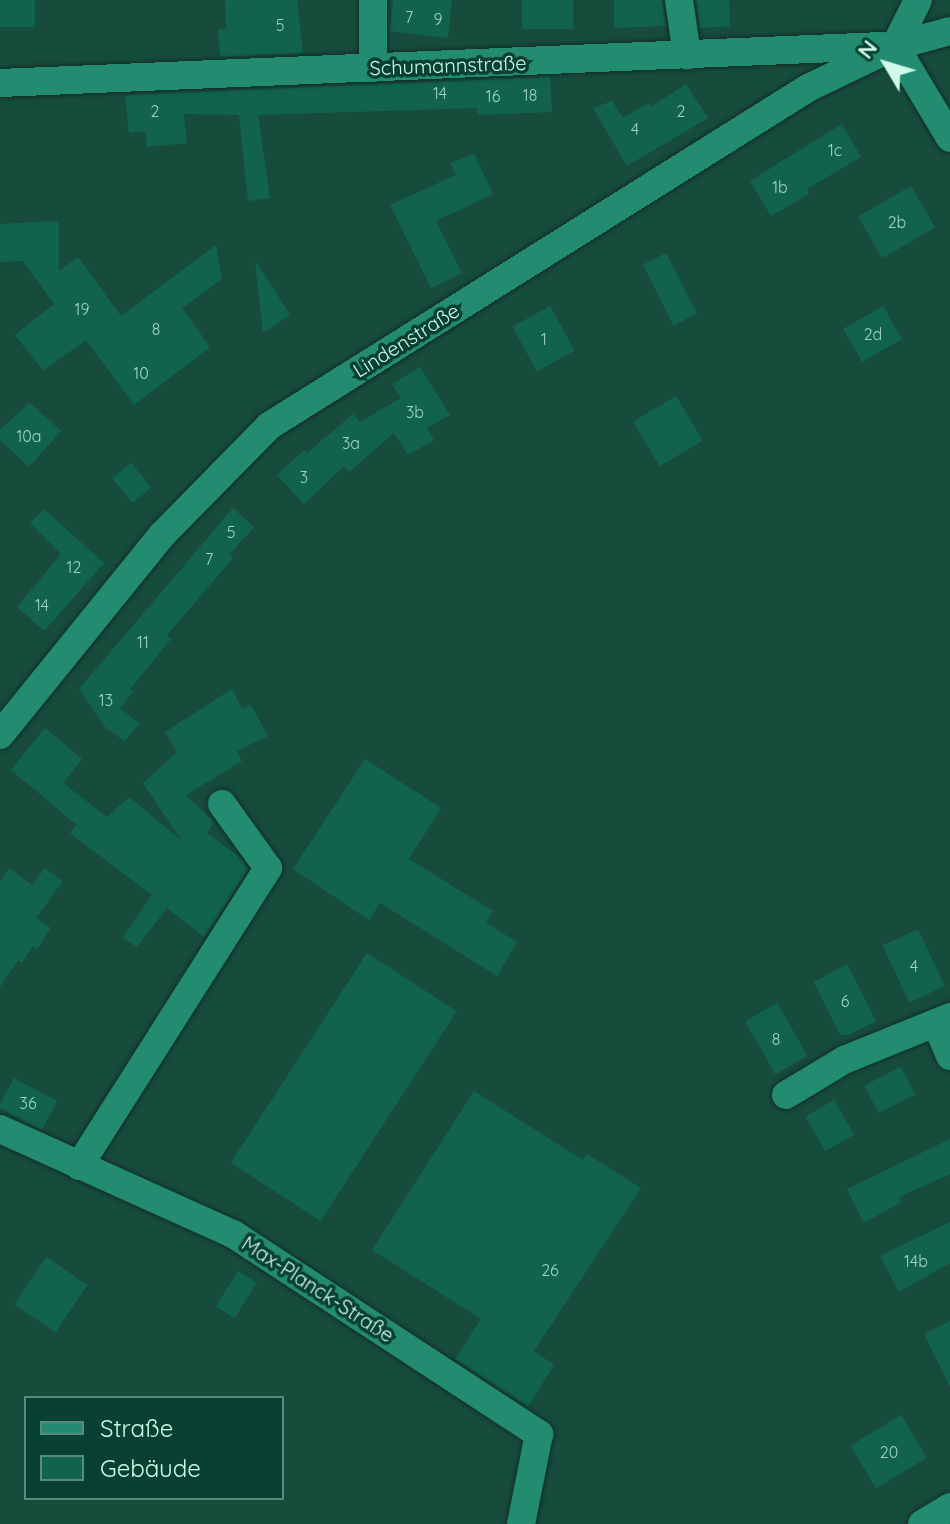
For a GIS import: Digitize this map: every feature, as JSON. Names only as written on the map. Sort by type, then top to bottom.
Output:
[{"type":"street","points":[[373,0],[373,68]]},
{"type":"street","points":[[679,0],[687,55]]},
{"type":"street","points":[[895,46],[918,0]]},
{"type":"street","points":[[895,46],[950,31]]},
{"type":"street","points":[[895,46],[950,138]]},
{"type":"street","name":"Schumannstraße","points":[[0,83],[895,46]]},
{"type":"street","name":"Lindenstraße","points":[[0,735],[162,535],[269,426],[808,88],[895,46]]},
{"type":"street","points":[[79,1166],[268,868],[222,804]]},
{"type":"street","points":[[786,1095],[844,1060],[943,1020],[950,1056]]},
{"type":"street","name":"Max-Planck-Straße","points":[[0,1129],[233,1234],[539,1434],[521,1524]]},
{"type":"street","points":[[922,1524],[950,1507]]},
{"type":"building","points":[[0,0],[35,0],[35,27],[0,27]]},
{"type":"building","points":[[225,0],[297,0],[303,53],[220,57],[218,29],[226,29]]},
{"type":"building","points":[[393,0],[452,0],[448,38],[390,31]]},
{"type":"building","points":[[522,0],[573,0],[573,29],[522,29]]},
{"type":"building","points":[[614,0],[662,0],[666,26],[614,28]]},
{"type":"building","points":[[696,0],[729,0],[730,26],[700,28]]},
{"type":"building","points":[[550,77],[552,112],[477,115],[477,108],[258,115],[270,198],[248,201],[239,115],[184,114],[187,143],[147,147],[145,131],[129,133],[125,95]]},
{"type":"building","points":[[686,84],[708,118],[627,166],[593,108],[612,101],[623,118],[649,103],[651,107]]},
{"type":"building","points":[[842,124],[861,157],[807,189],[809,194],[771,216],[750,181]]},
{"type":"building","points":[[474,154],[493,194],[436,221],[462,273],[431,288],[390,205],[456,175],[450,163]]},
{"type":"building","points":[[911,186],[935,228],[882,258],[858,216]]},
{"type":"building","points":[[59,221],[59,271],[78,257],[121,316],[216,245],[222,279],[182,308],[210,347],[134,405],[86,340],[43,371],[15,335],[54,304],[23,261],[0,262],[0,224]]},
{"type":"building","points":[[666,253],[697,314],[674,325],[643,265]]},
{"type":"building","points":[[255,260],[290,315],[263,333]]},
{"type":"building","points":[[550,306],[575,351],[537,371],[512,327]]},
{"type":"building","points":[[883,306],[902,339],[862,362],[843,329]]},
{"type":"building","points":[[420,367],[450,415],[427,428],[434,440],[408,455],[394,433],[349,472],[344,466],[304,504],[277,475],[304,450],[307,453],[353,414],[360,422],[401,398],[392,384]]},
{"type":"building","points":[[676,396],[703,441],[660,466],[633,422]]},
{"type":"building","points":[[30,403],[61,431],[29,467],[0,440],[0,429]]},
{"type":"building","points":[[131,463],[151,488],[132,503],[112,478]]},
{"type":"building","points":[[233,508],[254,527],[229,555],[233,558],[167,635],[171,639],[130,689],[133,692],[120,708],[140,724],[124,741],[105,727],[79,689]]},
{"type":"building","points":[[44,509],[104,563],[44,631],[17,607],[61,554],[30,523]]},
{"type":"building","points":[[232,689],[242,709],[251,705],[268,736],[237,751],[242,761],[186,795],[214,822],[207,833],[238,856],[248,869],[204,937],[167,908],[137,947],[123,937],[152,895],[70,833],[77,825],[11,770],[45,728],[82,759],[63,783],[107,817],[129,797],[182,841],[143,783],[177,752],[165,732]]},
{"type":"building","points":[[365,759],[441,808],[409,859],[493,911],[486,923],[517,942],[497,976],[380,903],[369,920],[293,869]]},
{"type":"building","points":[[9,868],[32,885],[45,868],[63,881],[36,918],[51,928],[37,949],[33,946],[22,963],[18,960],[0,987],[0,882]]},
{"type":"building","points":[[918,929],[945,986],[909,1003],[883,945]]},
{"type":"building","points":[[367,953],[457,1011],[321,1221],[231,1163]]},
{"type":"building","points":[[847,964],[876,1021],[849,1035],[840,1035],[814,982]]},
{"type":"building","points":[[777,1003],[808,1056],[775,1074],[745,1021]]},
{"type":"building","points":[[901,1067],[915,1095],[879,1113],[864,1086]]},
{"type":"building","points":[[14,1078],[57,1101],[42,1130],[0,1108]]},
{"type":"building","points":[[474,1091],[583,1160],[587,1154],[641,1188],[534,1351],[554,1365],[528,1406],[455,1359],[481,1319],[372,1250]]},
{"type":"building","points":[[834,1100],[854,1135],[825,1151],[805,1116]]},
{"type":"building","points":[[950,1139],[950,1174],[899,1197],[901,1202],[864,1223],[847,1189]]},
{"type":"building","points":[[950,1222],[950,1263],[899,1292],[880,1256]]},
{"type":"building","points":[[46,1257],[87,1285],[56,1332],[14,1304]]},
{"type":"building","points":[[238,1271],[257,1283],[234,1318],[216,1307]]},
{"type":"building","points":[[950,1321],[950,1387],[924,1334]]},
{"type":"building","points":[[901,1415],[927,1458],[876,1488],[850,1445]]}]
